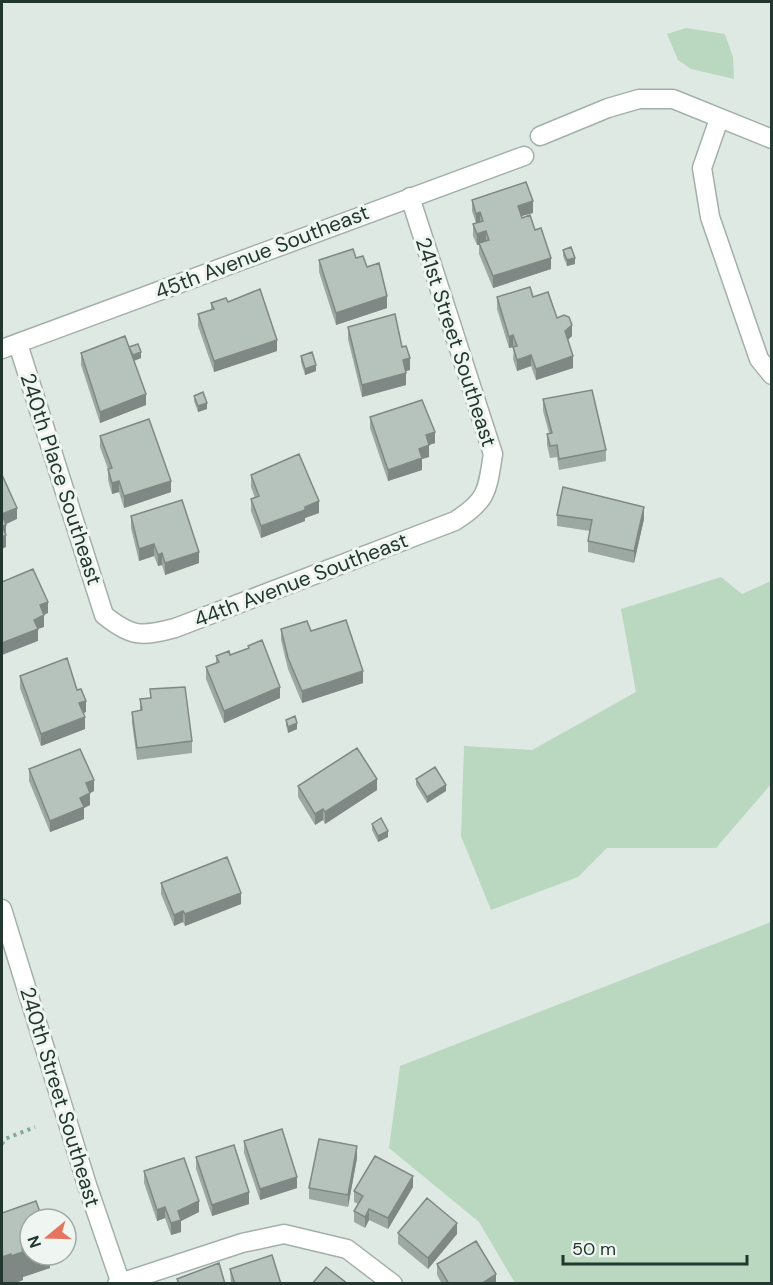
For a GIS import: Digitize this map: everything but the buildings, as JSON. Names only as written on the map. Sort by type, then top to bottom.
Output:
[{"type":"street","points":[[540,136],[608,108],[639,99],[679,101],[771,139]]},
{"type":"street","points":[[719,119],[702,168],[710,217],[759,359],[771,375]]},
{"type":"street","name":"45th Avenue Southeast","points":[[10,346],[524,156]]},
{"type":"street","name":"241st Street Southeast","points":[[410,197],[493,454],[488,489]]},
{"type":"street","name":"240th Place Southeast","points":[[10,346],[104,615]]},
{"type":"street","name":"44th Avenue Southeast","points":[[104,615],[123,631],[150,635],[175,628],[455,521],[477,508],[488,489]]},
{"type":"street","name":"240th Street Southeast","points":[[2,909],[87,1185],[120,1283]]},
{"type":"street","points":[[120,1283],[242,1243],[285,1234],[347,1249],[393,1284]]},
{"type":"path","points":[[2,1144],[5,1139],[35,1127]]},
{"type":"green space","points":[[686,28],[725,34],[733,57],[734,79],[691,69],[678,60],[667,34]]},
{"type":"green space","points":[[721,577],[742,594],[771,581],[771,784],[716,848],[607,848],[578,877],[491,910],[461,836],[464,746],[532,750],[636,692],[621,609]]},
{"type":"green space","points":[[771,922],[771,1283],[515,1283],[479,1222],[389,1148],[400,1066]]}]
